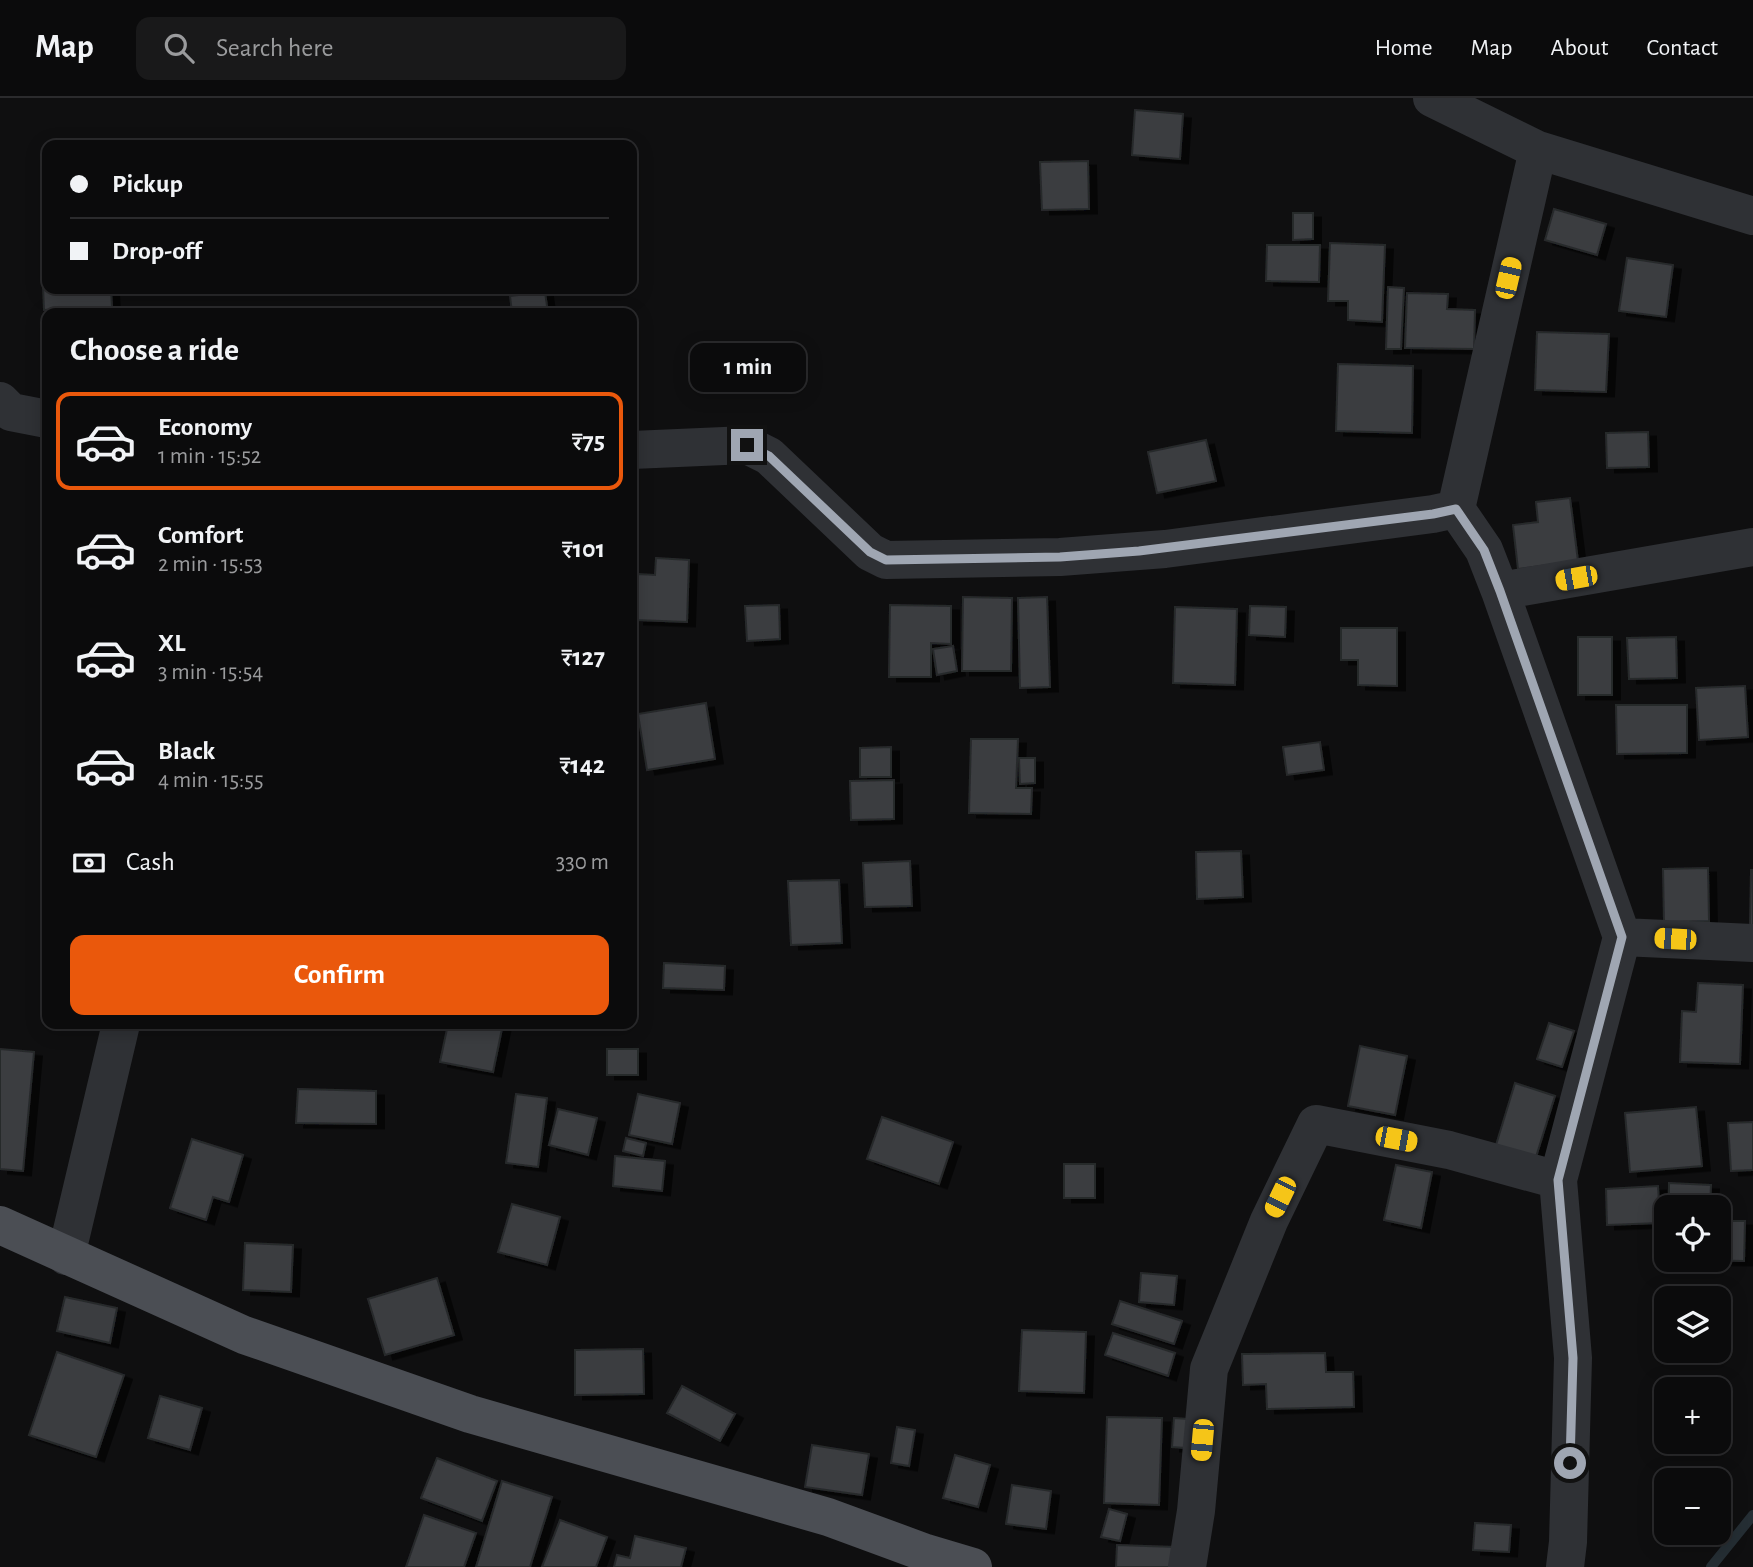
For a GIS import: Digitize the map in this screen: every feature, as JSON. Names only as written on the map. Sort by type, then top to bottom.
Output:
[{"type":"main road","points":[[0,1225],[244,1335],[470,1414],[828,1517],[973,1567]]},
{"type":"street","points":[[1432,98],[1538,150],[1753,216]]},
{"type":"street","points":[[1538,150],[1456,509],[1484,550],[1500,591],[1622,937],[1558,1180],[1573,1358],[1565,1567]]},
{"type":"street","points":[[0,401],[11,412],[42,418]]},
{"type":"street","points":[[637,450],[747,445],[769,456],[870,552],[886,560],[1060,557],[1165,549],[1456,509]]},
{"type":"street","points":[[1500,591],[1753,548]]},
{"type":"street","points":[[1622,937],[1753,943]]},
{"type":"street","points":[[66,1256],[120,1029]]},
{"type":"street","points":[[1187,1567],[1196,1511],[1209,1369],[1269,1221],[1316,1124],[1449,1150],[1558,1180]]},
{"type":"building","points":[[1135,110],[1183,114],[1180,159],[1132,155]]},
{"type":"building","points":[[1088,161],[1089,209],[1042,210],[1040,162]]},
{"type":"building","points":[[1554,209],[1606,224],[1597,255],[1545,240]]},
{"type":"building","points":[[1293,213],[1313,213],[1313,239],[1293,240]]},
{"type":"building","points":[[1330,243],[1385,245],[1382,322],[1348,320],[1348,301],[1328,301]]},
{"type":"building","points":[[1267,245],[1320,245],[1319,282],[1266,281]]},
{"type":"building","points":[[1627,258],[1673,265],[1666,317],[1619,311]]},
{"type":"building","points":[[1388,287],[1404,288],[1401,349],[1386,349]]},
{"type":"building","points":[[1407,293],[1448,294],[1447,309],[1475,310],[1474,349],[1405,348]]},
{"type":"building","points":[[43,294],[111,294],[112,307],[44,308]]},
{"type":"building","points":[[545,294],[547,308],[511,308],[510,296]]},
{"type":"building","points":[[1537,332],[1609,334],[1606,392],[1535,390]]},
{"type":"building","points":[[1338,364],[1413,366],[1412,433],[1336,431]]},
{"type":"building","points":[[1648,432],[1649,467],[1607,468],[1606,433]]},
{"type":"building","points":[[1206,440],[1216,481],[1157,493],[1148,452]]},
{"type":"building","points":[[1570,498],[1578,561],[1518,569],[1513,525],[1538,522],[1536,502]]},
{"type":"building","points":[[656,558],[689,560],[687,622],[637,620],[638,574],[655,575]]},
{"type":"building","points":[[963,597],[1012,598],[1011,671],[962,671]]},
{"type":"building","points":[[1047,597],[1050,687],[1020,688],[1018,598]]},
{"type":"building","points":[[779,605],[780,639],[747,641],[745,606]]},
{"type":"building","points":[[890,605],[951,606],[951,644],[931,643],[931,677],[889,677]]},
{"type":"building","points":[[1250,606],[1286,607],[1285,637],[1249,635]]},
{"type":"building","points":[[1175,607],[1237,609],[1235,685],[1173,683]]},
{"type":"building","points":[[1341,628],[1397,628],[1397,686],[1358,685],[1358,660],[1341,660]]},
{"type":"building","points":[[1578,637],[1612,637],[1612,695],[1578,695]]},
{"type":"building","points":[[1676,637],[1677,678],[1629,679],[1627,638]]},
{"type":"building","points":[[953,646],[957,671],[937,675],[933,649]]},
{"type":"building","points":[[1745,686],[1748,737],[1699,740],[1696,688]]},
{"type":"building","points":[[706,703],[715,759],[647,770],[638,714]]},
{"type":"building","points":[[1616,705],[1687,705],[1687,753],[1617,754]]},
{"type":"building","points":[[971,739],[1018,739],[1016,788],[1032,788],[1031,814],[969,813]]},
{"type":"building","points":[[1320,742],[1324,770],[1287,775],[1283,747]]},
{"type":"building","points":[[891,747],[891,777],[860,777],[860,748]]},
{"type":"building","points":[[1019,758],[1035,758],[1035,783],[1020,784]]},
{"type":"building","points":[[894,780],[894,819],[851,820],[850,781]]},
{"type":"building","points":[[1241,851],[1243,897],[1197,899],[1196,852]]},
{"type":"building","points":[[910,861],[912,906],[865,907],[863,863]]},
{"type":"building","points":[[1708,868],[1709,921],[1664,922],[1663,869]]},
{"type":"building","points":[[1753,870],[1753,929],[1750,929]]},
{"type":"building","points":[[839,880],[842,943],[791,945],[788,881]]},
{"type":"building","points":[[664,963],[725,966],[724,990],[663,988]]},
{"type":"building","points":[[1698,983],[1743,985],[1740,1064],[1680,1062],[1682,1011],[1696,1012]]},
{"type":"building","points":[[1549,1023],[1574,1031],[1562,1067],[1537,1059]]},
{"type":"building","points":[[447,1029],[502,1029],[493,1072],[440,1062]]},
{"type":"building","points":[[1360,1046],[1407,1056],[1395,1115],[1348,1106]]},
{"type":"building","points":[[0,1049],[34,1052],[23,1171],[0,1169]]},
{"type":"building","points":[[607,1049],[638,1049],[638,1075],[607,1075]]},
{"type":"building","points":[[1515,1083],[1555,1096],[1536,1157],[1496,1145]]},
{"type":"building","points":[[298,1089],[376,1091],[376,1124],[296,1123]]},
{"type":"building","points":[[516,1094],[547,1098],[538,1167],[506,1163]]},
{"type":"building","points":[[638,1094],[680,1103],[672,1144],[629,1135]]},
{"type":"building","points":[[1696,1107],[1702,1166],[1630,1172],[1625,1113]]},
{"type":"building","points":[[558,1109],[597,1118],[588,1155],[549,1145]]},
{"type":"building","points":[[882,1117],[953,1142],[939,1184],[867,1159]]},
{"type":"building","points":[[1753,1122],[1753,1170],[1731,1171],[1728,1123]]},
{"type":"building","points":[[626,1138],[646,1143],[643,1156],[623,1151]]},
{"type":"building","points":[[192,1139],[243,1155],[229,1202],[213,1197],[206,1220],[170,1208]]},
{"type":"building","points":[[615,1156],[665,1161],[662,1191],[613,1186]]},
{"type":"building","points":[[1064,1164],[1095,1164],[1095,1198],[1064,1198]]},
{"type":"building","points":[[1396,1165],[1432,1172],[1421,1228],[1384,1220]]},
{"type":"building","points":[[1669,1183],[1711,1185],[1711,1195],[1669,1195]]},
{"type":"building","points":[[1658,1186],[1658,1195],[1654,1195],[1654,1223],[1607,1225],[1606,1189]]},
{"type":"building","points":[[512,1204],[560,1217],[547,1265],[498,1252]]},
{"type":"building","points":[[1731,1221],[1745,1221],[1744,1261],[1731,1261]]},
{"type":"building","points":[[245,1243],[293,1245],[291,1292],[243,1290]]},
{"type":"building","points":[[1141,1273],[1177,1276],[1174,1305],[1139,1302]]},
{"type":"building","points":[[437,1278],[454,1335],[385,1355],[368,1299]]},
{"type":"building","points":[[65,1297],[117,1308],[110,1343],[57,1331]]},
{"type":"building","points":[[1120,1301],[1182,1321],[1174,1344],[1112,1324]]},
{"type":"building","points":[[1022,1330],[1086,1332],[1084,1393],[1019,1391]]},
{"type":"building","points":[[1113,1333],[1175,1353],[1168,1376],[1105,1355]]},
{"type":"building","points":[[643,1349],[644,1394],[575,1395],[575,1350]]},
{"type":"building","points":[[57,1352],[124,1375],[96,1457],[29,1435]]},
{"type":"building","points":[[1325,1353],[1326,1372],[1353,1372],[1354,1407],[1267,1409],[1266,1384],[1243,1385],[1242,1354]]},
{"type":"building","points":[[682,1386],[735,1414],[720,1441],[667,1413]]},
{"type":"building","points":[[160,1396],[202,1408],[190,1450],[148,1438]]},
{"type":"building","points":[[1107,1417],[1162,1418],[1159,1505],[1104,1503]]},
{"type":"building","points":[[1174,1418],[1202,1420],[1200,1449],[1172,1447]]},
{"type":"building","points":[[897,1427],[915,1430],[909,1466],[891,1463]]},
{"type":"building","points":[[812,1445],[869,1454],[862,1495],[805,1487]]},
{"type":"building","points":[[955,1455],[990,1465],[978,1507],[943,1498]]},
{"type":"building","points":[[437,1458],[497,1481],[482,1521],[421,1498]]},
{"type":"building","points":[[502,1481],[552,1497],[530,1567],[476,1567]]},
{"type":"building","points":[[1012,1485],[1051,1491],[1046,1529],[1006,1524]]},
{"type":"building","points":[[1109,1509],[1127,1514],[1120,1541],[1101,1537]]},
{"type":"building","points":[[424,1515],[476,1533],[464,1567],[406,1567]]},
{"type":"building","points":[[560,1520],[607,1537],[596,1567],[542,1567]]},
{"type":"building","points":[[1475,1523],[1511,1525],[1509,1552],[1473,1550]]},
{"type":"building","points":[[635,1536],[686,1548],[681,1567],[614,1567],[617,1555],[630,1558]]},
{"type":"building","points":[[1117,1545],[1176,1547],[1175,1567],[1116,1567]]},
{"type":"waterway","points":[[1711,1567],[1753,1515]]},
{"type":"route","points":[[747,445],[769,456],[870,552],[886,560],[1060,557],[1165,549],[1456,509],[1484,550],[1500,591],[1622,937],[1558,1180],[1573,1358],[1570,1463]]}]
